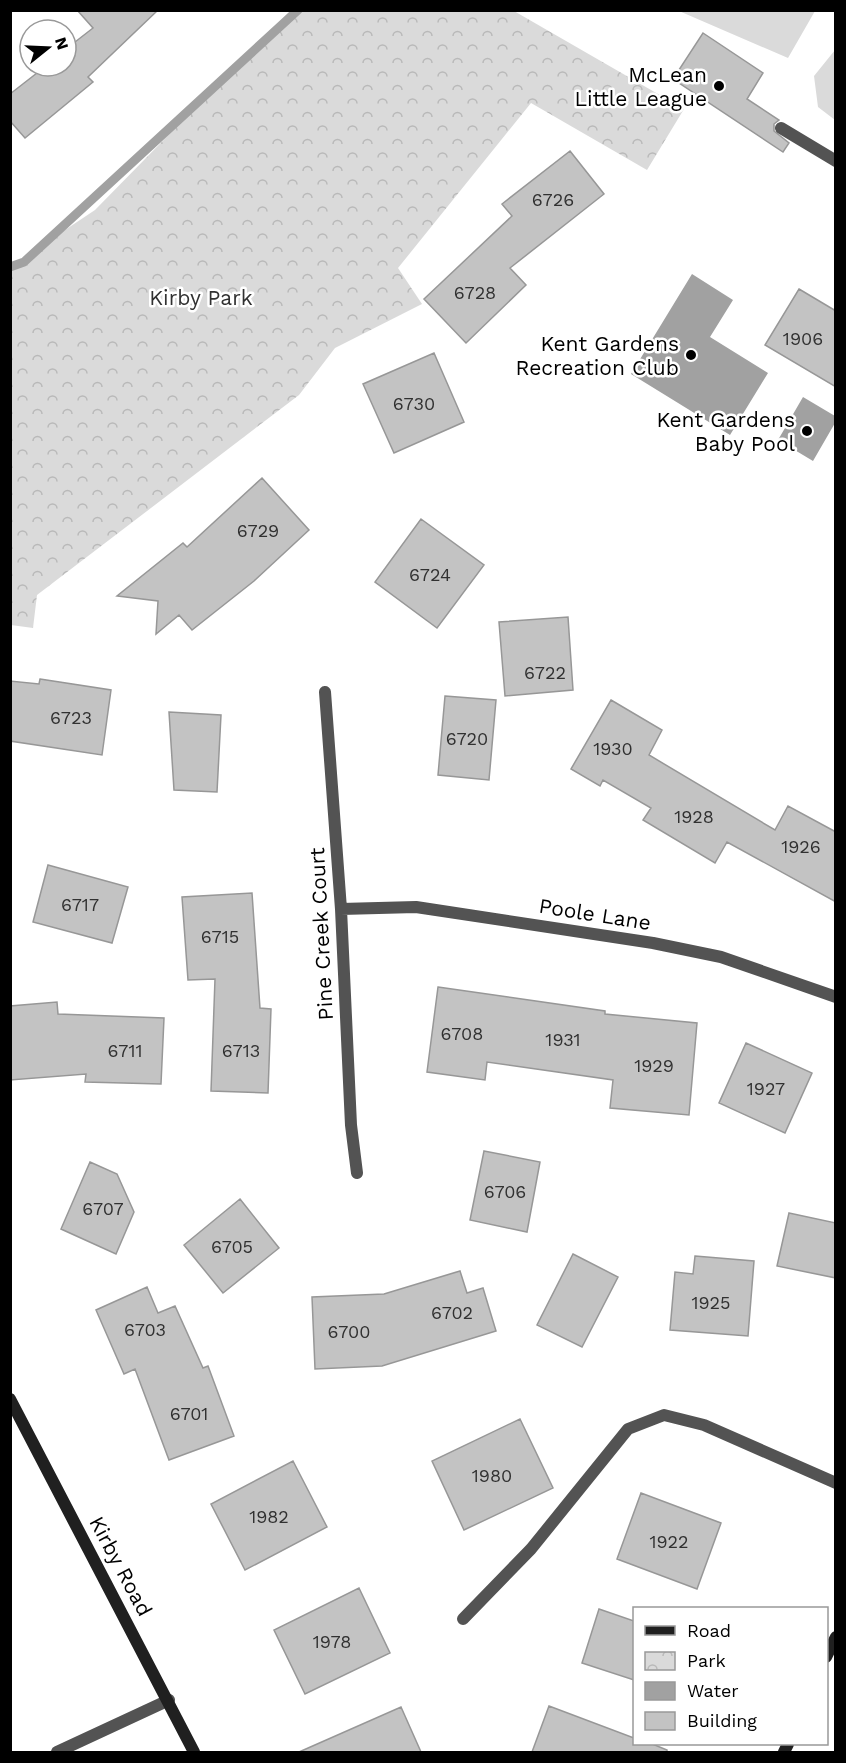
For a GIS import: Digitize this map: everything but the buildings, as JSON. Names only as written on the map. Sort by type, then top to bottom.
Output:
[{"type":"main road","name":"Kirby Road","points":[[10,1399],[169,1700],[194,1752]]},
{"type":"main road","points":[[828,1653],[836,1637]]},
{"type":"street","points":[[781,128],[836,161]]},
{"type":"street","name":"Pine Creek Court","points":[[325,692],[341,909],[351,1125],[357,1173]]},
{"type":"street","name":"Poole Lane","points":[[341,909],[416,907],[653,943],[730,960],[836,997]]},
{"type":"street","points":[[463,1619],[531,1549],[628,1429],[664,1415],[704,1425],[836,1483]]},
{"type":"street","points":[[57,1752],[169,1700]]},
{"type":"green space","name":"Kirby Park","points":[[290,11],[514,11],[684,109],[647,170],[531,103],[398,268],[422,304],[335,348],[299,395],[37,595],[33,628],[11,625],[11,266],[95,210]]},
{"type":"green space","points":[[679,11],[815,11],[788,58]]},
{"type":"green space","points":[[835,50],[836,120],[818,107],[814,76]]},
{"type":"water","name":"Kent Gardens Recreation Club","points":[[692,274],[733,300],[710,337],[768,373],[730,435],[631,374]]},
{"type":"water","name":"Kent Gardens Baby Pool","points":[[803,397],[835,416],[835,423],[813,461],[778,440]]},
{"type":"waterway","points":[[10,267],[24,262],[298,10]]},
{"type":"place","name":"McLean Little League","points":[[719,86]]},
{"type":"place","name":"Kent Gardens Recreation Club","points":[[691,355]]},
{"type":"place","name":"Kent Gardens Baby Pool","points":[[807,431]]}]
